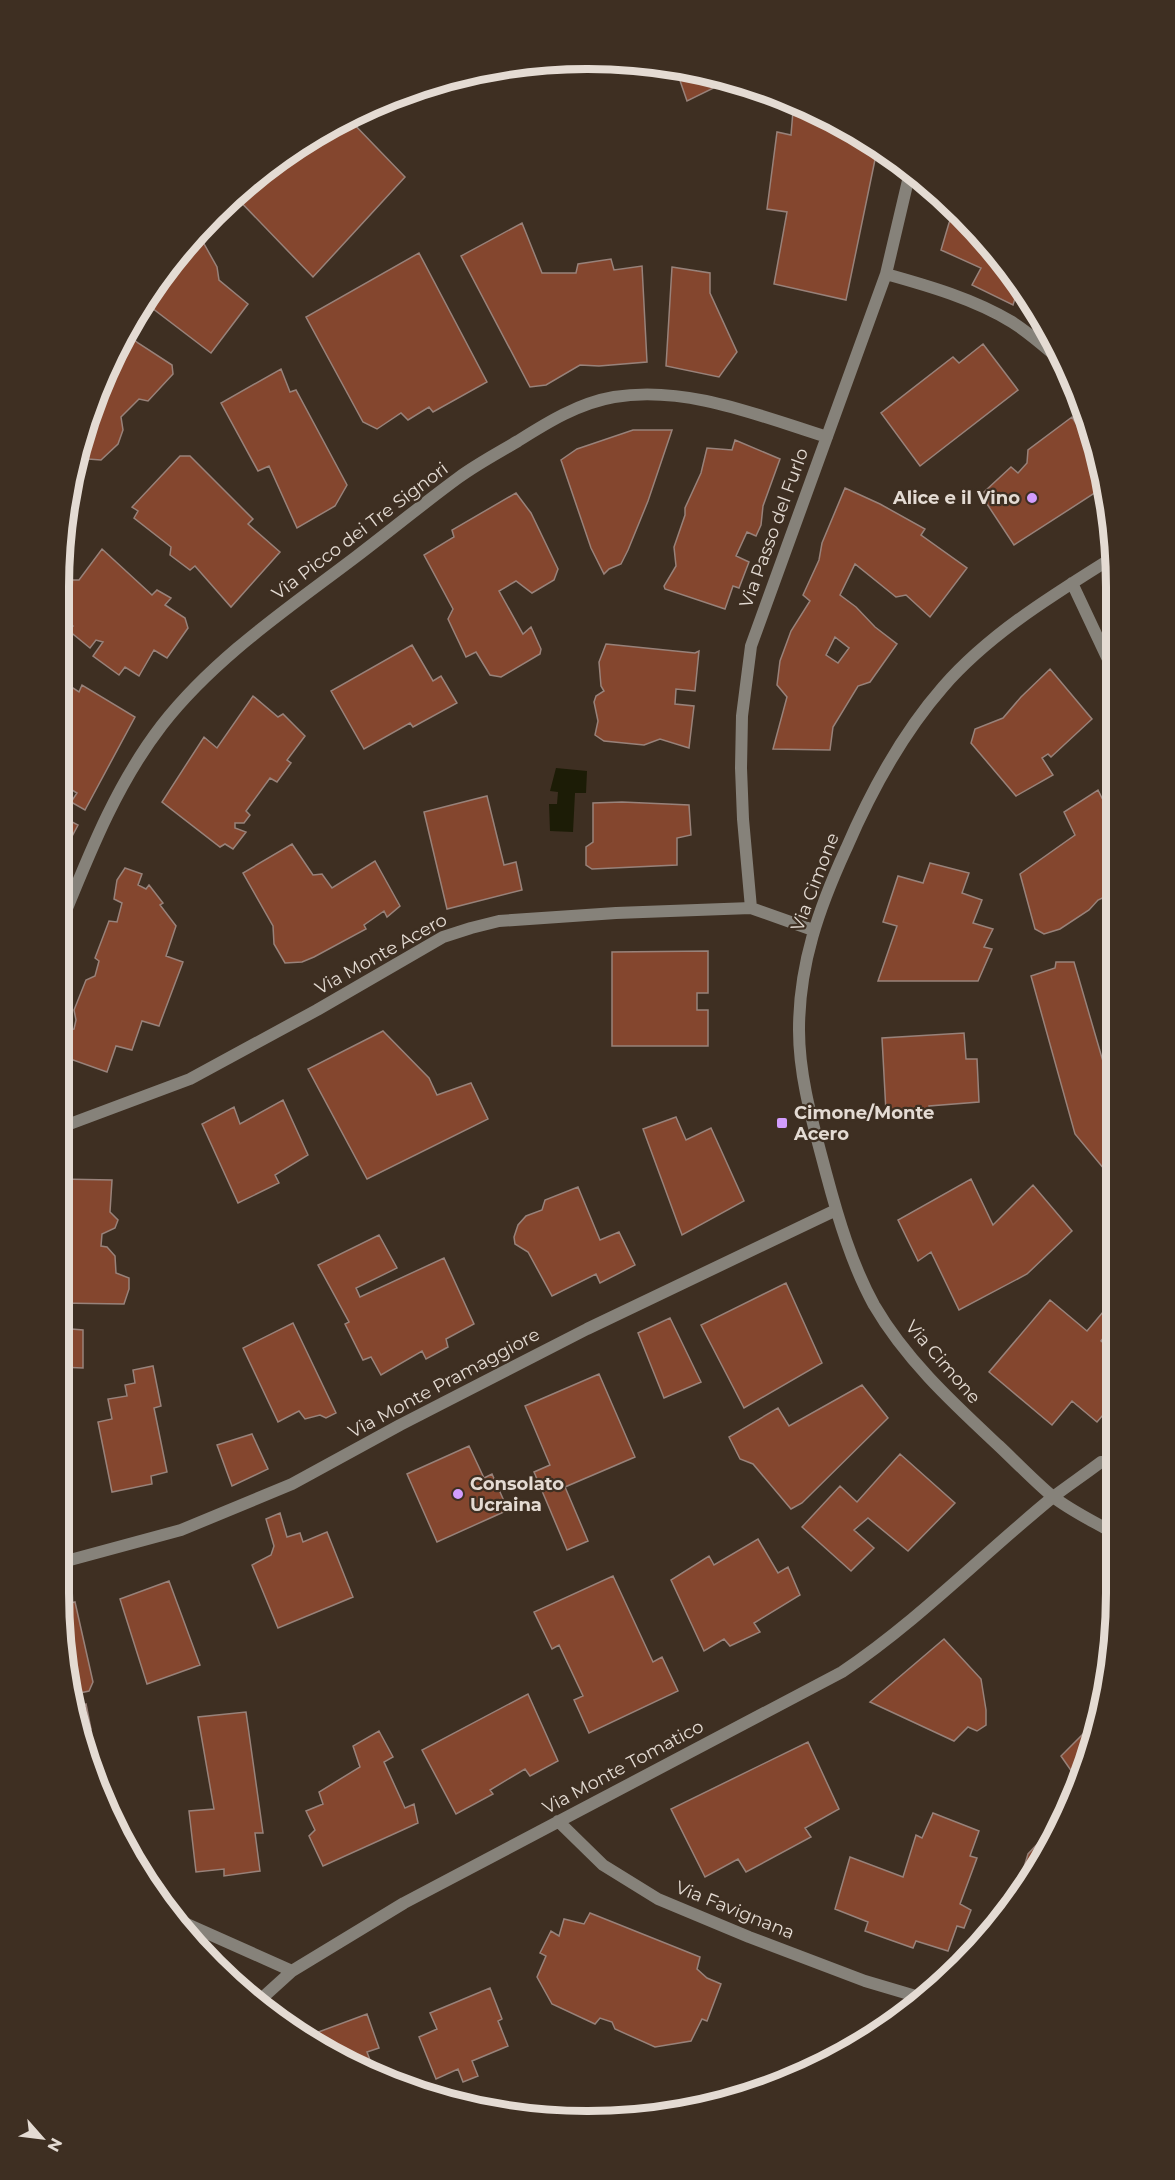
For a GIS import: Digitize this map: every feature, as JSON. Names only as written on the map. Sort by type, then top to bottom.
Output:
[{"type":"street","name":"Via Passo del Furlo","points":[[751,908],[742,819],[741,768],[742,716],[751,646],[886,274],[908,180]]},
{"type":"street","points":[[886,274],[943,291],[990,310],[1029,333],[1049,350]]},
{"type":"street","name":"Via Picco dei Tre Signori","points":[[69,904],[117,793],[145,748],[180,705],[245,642],[460,477],[545,424],[595,401],[641,394],[689,398],[827,437]]},
{"type":"street","name":"Via Cimone","points":[[1105,562],[1019,621],[966,664],[927,707],[898,748],[873,789],[826,893],[813,930],[800,992],[799,1032],[810,1114],[836,1210],[861,1278],[875,1305],[899,1342],[946,1397],[1054,1497],[1106,1529]]},
{"type":"street","points":[[1072,583],[1106,655]]},
{"type":"street","name":"Via Monte Acero","points":[[69,1124],[205,1072],[443,937],[499,921],[616,913],[751,908],[813,930]]},
{"type":"street","name":"Via Monte Pramaggiore","points":[[69,1560],[181,1530],[292,1484],[576,1334],[836,1210]]},
{"type":"street","name":"Via Monte Tomatico","points":[[264,1997],[292,1971],[404,1904],[842,1672],[961,1579],[1054,1497],[1101,1462]]},
{"type":"street","name":"Via Favignana","points":[[558,1821],[603,1865],[658,1899],[759,1941],[866,1981],[913,1995]]},
{"type":"street","points":[[191,1926],[292,1971]]},
{"type":"shaded area","points":[[556,768],[587,771],[586,793],[575,793],[573,832],[550,831],[549,804],[557,804],[558,792],[550,791]]},
{"type":"building","points":[[679,77],[718,86],[687,101]]},
{"type":"building","points":[[793,111],[847,138],[876,156],[846,300],[774,284],[787,212],[767,209],[777,132],[791,135]]},
{"type":"building","points":[[354,124],[405,177],[313,277],[241,202],[299,156]]},
{"type":"building","points":[[951,218],[999,272],[1016,295],[1013,305],[972,285],[981,268],[941,250]]},
{"type":"building","points":[[522,223],[542,273],[576,273],[578,264],[611,259],[614,270],[642,266],[647,362],[599,366],[580,365],[546,385],[530,387],[461,256]]},
{"type":"building","points":[[203,241],[217,267],[219,280],[248,304],[211,353],[152,308],[176,272]]},
{"type":"building","points":[[419,253],[487,382],[433,412],[429,407],[408,420],[401,413],[377,429],[363,422],[306,317]]},
{"type":"building","points":[[672,267],[710,273],[710,293],[737,352],[719,377],[666,366]]},
{"type":"building","points":[[132,338],[172,365],[173,374],[148,401],[139,399],[121,417],[123,430],[118,444],[101,460],[88,459],[87,453],[108,389]]},
{"type":"building","points":[[983,344],[1018,390],[920,466],[881,413],[953,357],[959,363]]},
{"type":"building","points":[[281,369],[290,392],[296,390],[347,485],[335,506],[297,528],[269,466],[258,471],[221,403]]},
{"type":"building","points":[[1072,417],[1081,432],[1097,492],[1014,545],[987,504],[984,492],[1011,467],[1018,473],[1027,463],[1028,450]]},
{"type":"building","points":[[633,430],[672,430],[648,501],[628,550],[621,564],[604,574],[591,548],[561,460],[577,449]]},
{"type":"building","points":[[735,440],[780,459],[763,506],[761,525],[756,536],[747,532],[736,556],[749,562],[739,588],[733,586],[725,609],[665,589],[664,586],[676,566],[674,547],[685,515],[685,508],[701,473],[707,448],[732,450]]},
{"type":"building","points":[[180,456],[190,456],[253,519],[248,524],[280,552],[231,607],[195,566],[190,570],[170,555],[171,547],[134,518],[138,511],[132,507]]},
{"type":"building","points":[[845,488],[925,529],[921,535],[967,568],[930,617],[906,595],[896,597],[855,564],[840,595],[897,644],[870,682],[858,686],[833,727],[830,750],[773,749],[787,697],[777,685],[780,661],[791,631],[810,601],[803,595],[819,560],[822,543]],"holes":[[[835,637],[849,648],[838,663],[826,655]]]},
{"type":"building","points":[[516,493],[531,513],[558,569],[554,580],[532,593],[516,581],[499,591],[523,634],[531,627],[541,649],[540,654],[501,677],[490,675],[476,652],[466,657],[448,619],[453,609],[424,555],[454,537],[452,530]]},
{"type":"building","points":[[102,549],[152,595],[157,590],[171,598],[165,605],[185,618],[188,628],[167,658],[154,650],[139,676],[125,667],[119,675],[93,656],[103,642],[96,640],[90,648],[69,631],[73,626],[69,623],[69,583],[79,580]]},
{"type":"building","points":[[606,644],[695,653],[699,651],[695,691],[676,689],[675,704],[694,706],[689,748],[660,739],[644,745],[604,741],[595,735],[598,721],[594,702],[596,696],[604,691],[601,686],[599,662]]},
{"type":"building","points":[[412,645],[433,681],[441,676],[457,703],[413,727],[410,723],[364,749],[331,691]]},
{"type":"building","points":[[1050,669],[1092,719],[1051,757],[1048,754],[1042,758],[1053,775],[1016,796],[971,743],[975,729],[1003,718]]},
{"type":"building","points":[[82,685],[135,717],[85,810],[71,802],[77,793],[69,788],[69,686],[79,692]]},
{"type":"building","points":[[253,696],[278,717],[283,714],[305,736],[287,760],[291,763],[277,782],[270,778],[246,811],[250,815],[244,823],[235,823],[235,828],[246,832],[233,849],[225,844],[220,847],[162,802],[204,737],[217,748]]},
{"type":"building","points":[[1098,790],[1102,798],[1106,795],[1106,896],[1060,929],[1044,934],[1035,929],[1020,874],[1075,835],[1064,812]]},
{"type":"building","points":[[487,796],[504,865],[516,862],[522,890],[447,909],[424,812]]},
{"type":"building","points":[[593,803],[689,805],[691,835],[677,838],[677,865],[592,869],[586,865],[586,847],[593,842]]},
{"type":"building","points":[[69,820],[78,825],[69,842]]},
{"type":"building","points":[[292,844],[313,875],[322,874],[332,888],[375,861],[400,906],[387,917],[384,911],[364,925],[366,929],[314,957],[302,962],[285,963],[274,944],[273,926],[243,873]]},
{"type":"building","points":[[930,863],[969,873],[962,893],[982,900],[973,923],[993,929],[984,947],[992,949],[978,981],[878,981],[897,926],[883,922],[898,876],[923,883]]},
{"type":"building","points":[[125,868],[142,874],[138,885],[146,889],[149,885],[163,903],[160,905],[176,926],[166,956],[183,962],[159,1026],[142,1021],[132,1050],[116,1046],[107,1072],[69,1059],[69,1030],[74,1029],[76,1020],[74,1010],[86,980],[95,976],[99,961],[95,958],[109,921],[117,922],[122,903],[114,899],[117,880]]},
{"type":"building","points":[[708,951],[708,993],[697,993],[697,1010],[708,1010],[708,1046],[612,1046],[612,952]]},
{"type":"building","points":[[1056,962],[1074,962],[1106,1072],[1106,1171],[1075,1134],[1031,976],[1055,968]]},
{"type":"building","points":[[383,1031],[429,1078],[437,1095],[471,1083],[488,1119],[367,1179],[308,1069]]},
{"type":"building","points":[[964,1033],[966,1059],[977,1059],[979,1102],[929,1106],[930,1117],[914,1118],[914,1111],[886,1112],[882,1038]]},
{"type":"building","points":[[283,1100],[308,1155],[275,1175],[279,1183],[238,1203],[202,1124],[234,1107],[240,1124]]},
{"type":"building","points":[[676,1117],[686,1140],[711,1128],[744,1201],[682,1235],[643,1129]]},
{"type":"building","points":[[69,1179],[112,1180],[110,1212],[118,1220],[115,1228],[102,1234],[101,1246],[107,1247],[115,1256],[116,1273],[129,1278],[129,1289],[124,1304],[69,1303]]},
{"type":"building","points":[[971,1179],[993,1225],[1033,1185],[1072,1231],[1027,1274],[959,1310],[931,1252],[918,1261],[898,1220]]},
{"type":"building","points":[[578,1187],[600,1240],[619,1232],[635,1265],[600,1283],[596,1274],[552,1296],[528,1252],[515,1244],[514,1237],[518,1225],[526,1216],[542,1210],[545,1200]]},
{"type":"building","points":[[379,1235],[397,1268],[356,1288],[360,1297],[444,1258],[474,1324],[446,1339],[448,1347],[426,1359],[422,1351],[381,1375],[371,1357],[363,1360],[345,1324],[349,1322],[318,1265]]},
{"type":"building","points":[[786,1283],[822,1363],[744,1408],[701,1325]]},
{"type":"building","points":[[1050,1300],[1087,1331],[1103,1312],[1106,1314],[1106,1335],[1101,1341],[1106,1345],[1106,1412],[1097,1422],[1072,1401],[1052,1425],[989,1372]]},
{"type":"building","points":[[670,1318],[701,1382],[664,1398],[638,1333]]},
{"type":"building","points":[[293,1323],[336,1413],[326,1418],[320,1415],[305,1419],[299,1411],[278,1422],[243,1348]]},
{"type":"building","points":[[69,1329],[83,1330],[83,1368],[69,1367]]},
{"type":"building","points":[[153,1366],[161,1406],[154,1408],[167,1472],[151,1476],[152,1484],[112,1492],[98,1422],[112,1419],[108,1399],[127,1396],[125,1385],[135,1383],[133,1370]]},
{"type":"building","points":[[599,1374],[635,1457],[565,1487],[588,1541],[567,1550],[534,1472],[550,1465],[525,1406]]},
{"type":"building","points":[[862,1385],[888,1418],[802,1503],[791,1509],[753,1464],[740,1459],[729,1437],[778,1408],[789,1426]]},
{"type":"building","points":[[252,1434],[268,1469],[232,1486],[217,1445]]},
{"type":"building","name":"Consolato Ucraina","points":[[469,1446],[484,1478],[492,1474],[508,1510],[437,1542],[407,1474]]},
{"type":"building","points":[[900,1454],[955,1503],[908,1551],[868,1518],[854,1530],[874,1548],[851,1571],[802,1527],[840,1486],[857,1502]]},
{"type":"building","points":[[280,1513],[287,1537],[300,1533],[303,1542],[327,1532],[353,1597],[278,1628],[252,1565],[271,1555],[274,1546],[266,1519]]},
{"type":"building","points":[[758,1539],[778,1573],[788,1567],[800,1595],[754,1623],[760,1632],[730,1646],[724,1639],[704,1651],[671,1580],[709,1556],[714,1565]]},
{"type":"building","points":[[613,1576],[653,1662],[662,1657],[678,1691],[589,1733],[574,1700],[583,1696],[559,1645],[552,1649],[534,1612]]},
{"type":"building","points":[[169,1581],[200,1665],[147,1684],[120,1599]]},
{"type":"building","points":[[75,1602],[93,1682],[89,1691],[79,1693],[73,1660],[69,1603]]},
{"type":"building","points":[[944,1639],[981,1679],[986,1710],[986,1725],[977,1731],[968,1727],[954,1741],[870,1702]]},
{"type":"building","points":[[528,1694],[558,1761],[530,1776],[525,1769],[490,1790],[493,1794],[456,1814],[422,1750]]},
{"type":"building","points":[[86,1704],[91,1729],[88,1730],[87,1727],[82,1705]]},
{"type":"building","points":[[246,1712],[263,1833],[255,1833],[260,1871],[224,1876],[224,1869],[196,1872],[189,1811],[214,1809],[198,1717]]},
{"type":"building","points":[[1087,1730],[1073,1773],[1061,1756]]},
{"type":"building","points":[[379,1731],[393,1757],[384,1762],[405,1808],[414,1804],[418,1823],[323,1866],[309,1836],[315,1830],[306,1811],[323,1804],[319,1792],[360,1767],[353,1746]]},
{"type":"building","points":[[808,1742],[839,1809],[805,1828],[811,1837],[746,1872],[738,1859],[705,1877],[671,1809]]},
{"type":"building","points":[[933,1813],[979,1831],[970,1856],[977,1858],[960,1904],[971,1910],[964,1928],[957,1926],[948,1951],[916,1941],[913,1948],[865,1931],[868,1922],[835,1909],[850,1857],[903,1877],[916,1835],[922,1838]]},
{"type":"building","points":[[1045,1836],[1045,1836],[1022,1874],[1028,1854]]},
{"type":"building","points":[[590,1913],[700,1957],[697,1969],[707,1978],[721,1984],[707,2021],[702,2019],[691,2041],[655,2047],[615,2029],[612,2022],[600,2018],[595,2024],[552,2004],[537,1977],[546,1956],[540,1953],[551,1931],[559,1936],[564,1919],[584,1924]]},
{"type":"building","points":[[490,1988],[502,2019],[498,2021],[508,2046],[472,2061],[478,2076],[463,2082],[458,2069],[436,2079],[419,2037],[437,2029],[430,2013]]},
{"type":"building","points":[[367,2014],[379,2048],[367,2052],[372,2064],[314,2034]]},
{"type":"place","name":"Alice e il Vino","points":[[1032,498]]},
{"type":"place","name":"Cimone/Monte Acero","points":[[782,1123]]},
{"type":"place","name":"Consolato Ucraina","points":[[458,1494]]}]
